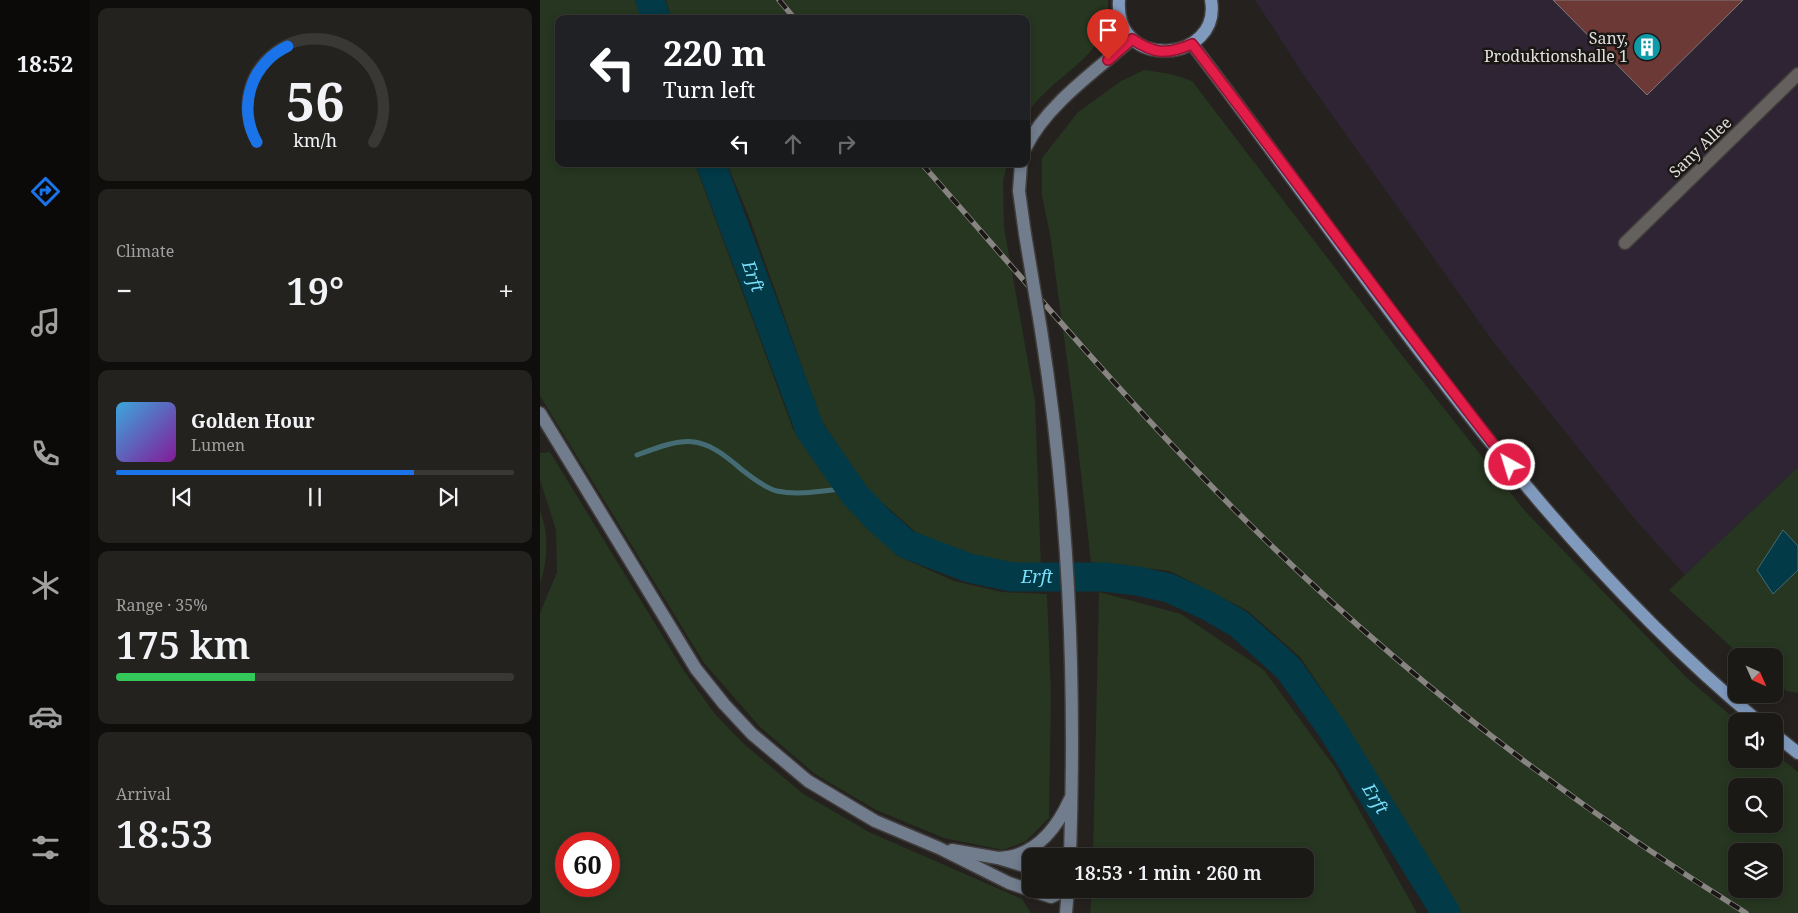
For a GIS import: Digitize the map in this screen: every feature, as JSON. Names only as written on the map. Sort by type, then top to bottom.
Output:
[{"type":"main road","points":[[1119,0],[1118,11],[1123,26],[1132,39],[1146,48],[1161,52],[1177,50],[1192,44],[1202,33],[1209,20],[1211,0]]},
{"type":"main road","points":[[1030,140],[1051,111],[1132,39]]},
{"type":"main road","points":[[1192,44],[1276,154],[1416,345],[1541,504],[1630,603],[1696,667],[1749,713]]},
{"type":"main road","points":[[1021,167],[1019,191],[1042,330],[1064,501],[1073,665],[1070,848]]},
{"type":"main road","points":[[540,413],[696,668],[724,704],[752,734],[808,781],[875,821],[939,848],[1008,883],[1022,888]]},
{"type":"main road","points":[[1783,741],[1798,753]]},
{"type":"main road","points":[[998,858],[1019,855],[1041,841],[1055,826],[1072,792]]},
{"type":"main road","points":[[939,848],[998,858],[1022,865]]},
{"type":"main road","points":[[1066,913],[1067,898]]},
{"type":"street","name":"Sany Allee","points":[[1625,243],[1798,74]]},
{"type":"shaded area","points":[[1255,0],[1798,0],[1798,467],[1685,575],[1633,517],[1492,340],[1305,77]]},
{"type":"green space","points":[[540,0],[635,0],[641,15],[555,15],[555,167],[696,167],[793,429],[840,496],[900,557],[954,581],[1002,592],[1047,594],[1051,695],[1049,818],[1026,841],[1003,850],[944,838],[876,810],[815,774],[760,727],[704,663],[540,396]]},
{"type":"green space","points":[[666,0],[1108,0],[1107,23],[1101,37],[1082,61],[1046,92],[1030,110],[1030,15],[670,15]]},
{"type":"green space","points":[[1144,70],[1171,74],[1192,81],[1401,354],[1525,511],[1687,678],[1728,713],[1728,768],[1783,768],[1783,760],[1798,772],[1798,913],[1459,913],[1344,722],[1300,657],[1248,611],[1170,571],[1091,562],[1073,404],[1050,234],[1042,196],[1042,158],[1078,112],[1121,81]]},
{"type":"green space","points":[[728,167],[1006,167],[1003,182],[1004,227],[1035,401],[1041,567],[979,558],[920,536],[867,489],[821,420],[749,217]]},
{"type":"green space","points":[[550,452],[684,671],[715,714],[743,743],[802,793],[869,832],[1022,899],[1031,913],[540,913],[540,613],[557,572],[556,530],[540,480],[540,453]]},
{"type":"green space","points":[[1798,467],[1798,693],[1783,688],[1783,648],[1732,648],[1669,590]]},
{"type":"green space","points":[[540,511],[545,528],[546,556],[540,583]]},
{"type":"green space","points":[[1099,592],[1181,614],[1264,670],[1336,769],[1417,913],[1090,913],[1091,898],[1314,898],[1314,848],[1093,848]]},
{"type":"water","points":[[1783,530],[1798,546],[1798,570],[1773,594],[1757,570]]},
{"type":"building","name":"Sany, Produktionshalle 1","points":[[1553,0],[1743,0],[1647,95]]},
{"type":"waterway","name":"Erft","points":[[650,0],[655,15]]},
{"type":"waterway","name":"Erft","points":[[712,167],[810,430],[855,495],[879,520],[906,544],[969,568],[1012,577],[1104,577],[1137,581],[1169,588],[1206,605],[1239,624],[1288,668],[1332,729],[1446,913]]},
{"type":"waterway","points":[[637,455],[668,445],[692,442],[714,449],[758,482],[777,491],[804,493],[850,488]]},
{"type":"railway","points":[[779,0],[792,15]]},
{"type":"railway","points":[[925,167],[1154,426],[1235,510],[1354,622],[1416,675],[1544,776],[1677,869],[1746,913]]},
{"type":"place","name":"Sany, Produktionshalle 1","points":[[1647,47]]},
{"type":"route","points":[[1108,60],[1132,39],[1146,48],[1161,52],[1177,50],[1192,44],[1276,154],[1416,345],[1510,465]]}]
